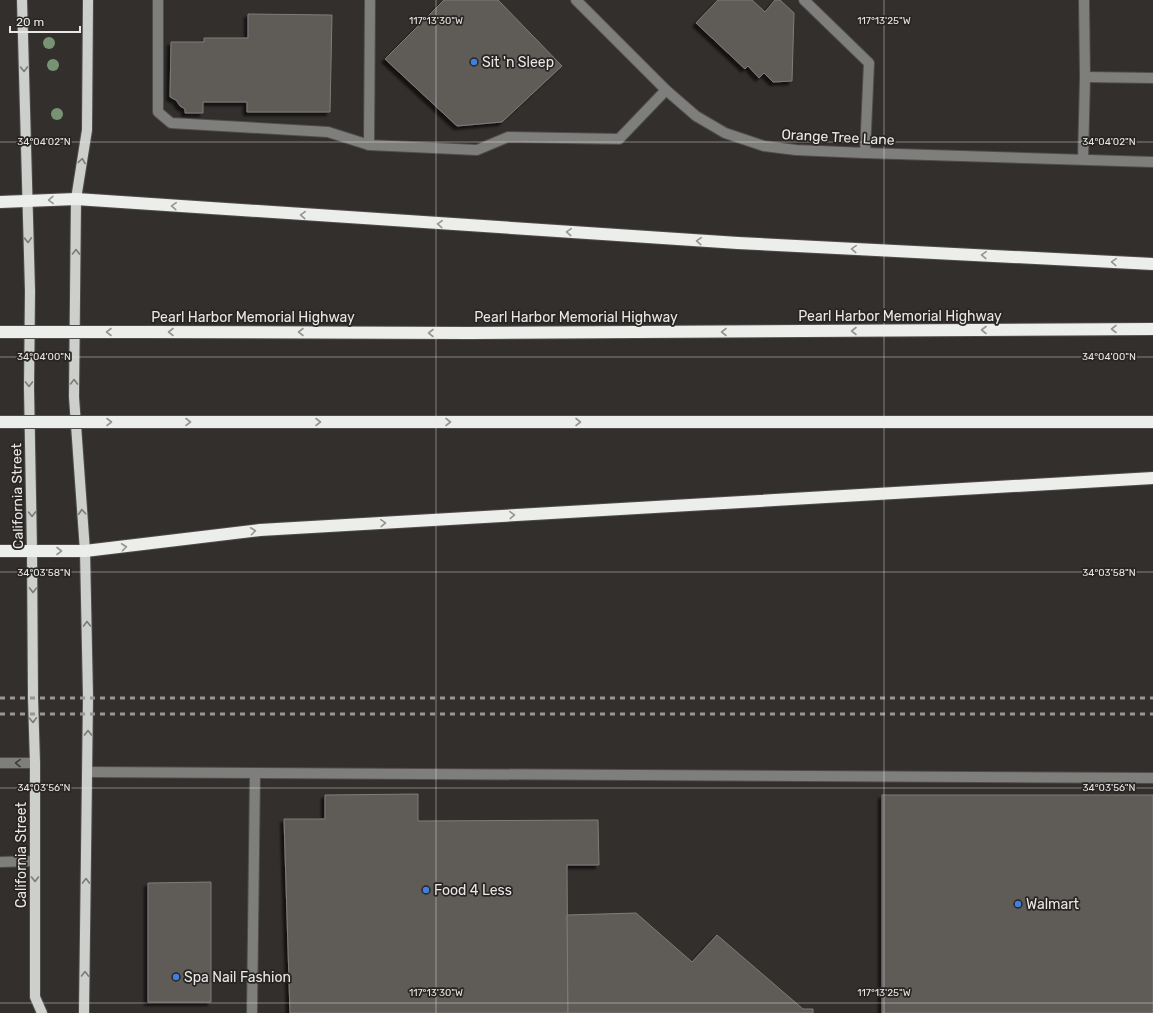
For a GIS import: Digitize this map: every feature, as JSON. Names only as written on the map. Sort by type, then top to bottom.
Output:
[{"type":"highway","points":[[0,202],[76,199],[738,243],[1153,264]]},
{"type":"highway","name":"Pearl Harbor Memorial Highway","points":[[0,332],[478,333],[1153,329]]},
{"type":"highway","points":[[0,422],[1153,422]]},
{"type":"highway","points":[[0,551],[85,551],[260,530],[1153,478]]},
{"type":"main road","name":"California Street","points":[[22,0],[30,291],[29,388],[35,763],[35,997],[42,1013]]},
{"type":"main road","points":[[84,1013],[88,772],[85,551],[74,398],[76,199],[87,130],[88,0]]},
{"type":"street","points":[[158,0],[158,112],[171,123],[328,132],[369,145],[477,150],[508,137],[619,138],[666,90]]},
{"type":"street","points":[[369,145],[370,0]]},
{"type":"street","name":"Orange Tree Lane","points":[[576,0],[666,90],[696,116],[725,133],[764,146],[796,150],[865,153],[1153,162]]},
{"type":"street","points":[[804,0],[869,63],[865,153]]},
{"type":"street","points":[[1083,159],[1085,77],[1084,0]]},
{"type":"street","points":[[1085,77],[1153,78]]},
{"type":"street","points":[[0,763],[35,763]]},
{"type":"street","points":[[88,772],[1153,778]]},
{"type":"street","points":[[252,1013],[255,773]]},
{"type":"street","points":[[0,862],[35,861]]},
{"type":"building","name":"Sit 'n Sleep","points":[[444,0],[498,0],[562,66],[502,122],[457,126],[385,59]]},
{"type":"building","points":[[718,0],[752,0],[765,12],[775,0],[780,0],[794,13],[792,81],[773,82],[764,73],[759,78],[748,66],[745,69],[696,23]]},
{"type":"building","points":[[248,14],[332,15],[330,112],[247,112],[247,102],[203,102],[203,113],[185,113],[185,109],[180,106],[176,100],[170,97],[171,42],[204,42],[204,38],[248,38]]},
{"type":"building","name":"Food 4 Less","points":[[418,794],[418,821],[598,820],[599,865],[567,865],[568,1013],[290,1013],[284,819],[325,819],[325,795]]},
{"type":"building","name":"Walmart","points":[[882,795],[1153,795],[1153,1013],[882,1013]]},
{"type":"building","points":[[211,882],[211,1002],[148,1002],[148,883]]},
{"type":"building","points":[[636,913],[692,962],[717,935],[803,1009],[813,1009],[813,1013],[568,1013],[567,915]]},
{"type":"railway","points":[[0,698],[1153,698]]},
{"type":"railway","points":[[0,714],[1153,714]]},
{"type":"place","name":"Sit 'n Sleep","points":[[474,62]]},
{"type":"place","name":"Food 4 Less","points":[[426,890]]},
{"type":"place","name":"Walmart","points":[[1018,904]]},
{"type":"place","name":"Spa Nail Fashion","points":[[176,977]]}]
